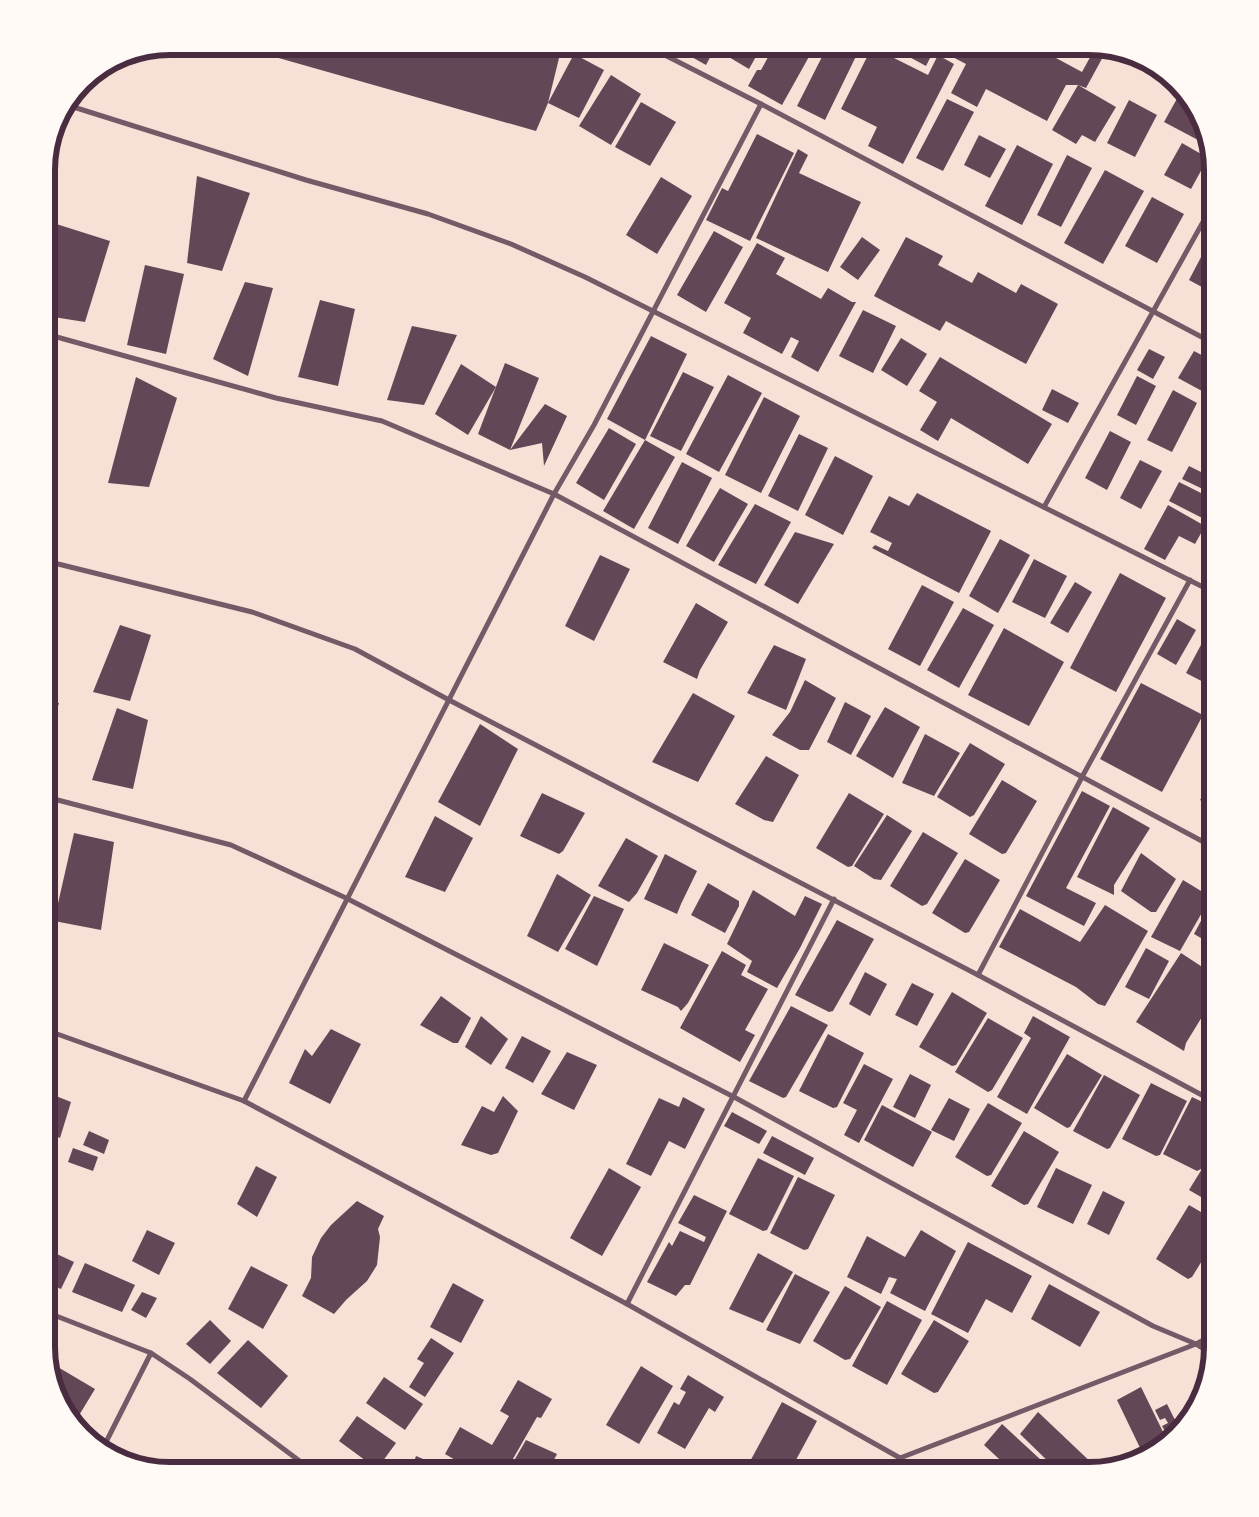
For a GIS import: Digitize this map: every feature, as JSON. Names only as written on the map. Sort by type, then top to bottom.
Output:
[{"type":"street","points":[[665,55],[1204,338]]},
{"type":"street","points":[[244,1101],[554,494],[594,426],[761,104]]},
{"type":"street","points":[[73,108],[306,180],[428,214],[511,244],[585,277],[1204,587]]},
{"type":"street","points":[[1044,507],[1204,220]]},
{"type":"street","points":[[55,337],[276,398],[382,421],[554,494],[1204,842]]},
{"type":"street","points":[[55,564],[252,612],[355,649],[449,700],[978,975],[1204,1096]]},
{"type":"street","points":[[978,975],[1082,777],[1190,580]]},
{"type":"street","points":[[55,799],[231,845],[346,898],[734,1097],[1153,1326],[1204,1349]]},
{"type":"street","points":[[627,1304],[834,900]]},
{"type":"street","points":[[55,1033],[244,1101],[627,1304],[900,1458]]},
{"type":"street","points":[[55,1315],[151,1352],[190,1378],[301,1462]]},
{"type":"street","points":[[900,1458],[1204,1340]]},
{"type":"street","points":[[106,1443],[151,1352]]},
{"type":"street","points":[[899,1462],[900,1458]]},
{"type":"building","points":[[268,55],[560,55],[548,103],[536,131]]},
{"type":"building","points":[[573,55],[604,70],[579,118],[548,103]]},
{"type":"building","points":[[688,55],[711,55],[706,65]]},
{"type":"building","points":[[725,55],[757,55],[749,69]]},
{"type":"building","points":[[769,55],[810,55],[782,105],[748,86],[757,70],[761,70]]},
{"type":"building","points":[[823,55],[857,55],[825,120],[797,106]]},
{"type":"building","points":[[868,55],[888,55],[928,75],[938,55],[954,64],[903,164],[868,146],[877,127],[841,109]]},
{"type":"building","points":[[906,55],[932,55],[926,66]]},
{"type":"building","points":[[949,55],[1058,55],[1056,58],[1082,72],[1091,55],[1104,56],[1086,88],[1078,85],[1066,85],[1047,121],[986,89],[977,107],[951,93],[966,64]]},
{"type":"building","points":[[611,75],[641,94],[611,145],[579,126]]},
{"type":"building","points":[[1078,85],[1116,107],[1095,142],[1082,135],[1076,144],[1052,130]]},
{"type":"building","points":[[1178,97],[1192,119],[1199,138],[1198,140],[1164,122]]},
{"type":"building","points":[[947,99],[974,112],[943,171],[916,158]]},
{"type":"building","points":[[1129,100],[1157,115],[1135,157],[1107,143]]},
{"type":"building","points":[[641,102],[676,122],[650,166],[615,147]]},
{"type":"building","points":[[757,134],[794,153],[750,241],[706,220],[722,188],[728,191]]},
{"type":"building","points":[[979,135],[1006,149],[990,178],[964,165]]},
{"type":"building","points":[[1182,143],[1203,155],[1204,166],[1191,189],[1164,175]]},
{"type":"building","points":[[1017,145],[1053,164],[1022,225],[985,206]]},
{"type":"building","points":[[798,149],[808,155],[799,173],[861,202],[828,272],[756,238]]},
{"type":"building","points":[[1067,155],[1092,168],[1061,227],[1037,215]]},
{"type":"building","points":[[1105,170],[1144,191],[1103,264],[1064,243]]},
{"type":"building","points":[[197,176],[250,193],[222,271],[187,263]]},
{"type":"building","points":[[661,177],[692,196],[657,254],[626,235]]},
{"type":"building","points":[[1152,197],[1184,214],[1157,263],[1125,246]]},
{"type":"building","points":[[55,224],[110,241],[85,322],[55,317]]},
{"type":"building","points":[[714,231],[743,247],[706,312],[677,295]]},
{"type":"building","points":[[862,237],[880,250],[858,280],[840,267]]},
{"type":"building","points":[[906,237],[943,256],[938,265],[972,283],[978,272],[1016,293],[1021,284],[1058,304],[1026,364],[946,321],[940,331],[874,296]]},
{"type":"building","points":[[757,243],[785,258],[776,274],[821,299],[828,288],[852,302],[856,302],[818,372],[791,357],[799,341],[791,337],[782,354],[743,333],[751,318],[724,303]]},
{"type":"building","points":[[1204,251],[1204,288],[1189,280]]},
{"type":"building","points":[[145,265],[184,274],[166,354],[127,345]]},
{"type":"building","points":[[245,282],[273,288],[248,376],[213,359]]},
{"type":"building","points":[[320,300],[355,309],[338,386],[298,377]]},
{"type":"building","points":[[863,310],[896,326],[873,373],[839,356]]},
{"type":"building","points":[[412,326],[457,335],[424,405],[387,400]]},
{"type":"building","points":[[651,336],[687,354],[645,440],[607,419]]},
{"type":"building","points":[[901,338],[927,354],[907,386],[881,370]]},
{"type":"building","points":[[1149,349],[1165,357],[1153,379],[1137,370]]},
{"type":"building","points":[[1194,351],[1204,356],[1204,392],[1178,378]]},
{"type":"building","points":[[940,357],[1052,424],[1028,464],[951,418],[938,441],[920,430],[937,402],[919,391]]},
{"type":"building","points":[[505,363],[539,378],[510,450],[478,434]]},
{"type":"building","points":[[461,364],[496,387],[468,435],[435,414]]},
{"type":"building","points":[[683,372],[714,387],[681,451],[650,436]]},
{"type":"building","points":[[728,375],[762,393],[719,472],[686,454]]},
{"type":"building","points":[[1137,376],[1156,386],[1136,425],[1117,415]]},
{"type":"building","points":[[136,377],[177,398],[149,487],[108,483]]},
{"type":"building","points":[[1052,389],[1079,403],[1068,423],[1042,410]]},
{"type":"building","points":[[1173,390],[1197,403],[1172,452],[1147,440]]},
{"type":"building","points":[[764,397],[800,416],[761,493],[725,475]]},
{"type":"building","points":[[545,404],[567,416],[544,466],[542,443],[510,450]]},
{"type":"building","points":[[609,428],[636,444],[604,500],[576,483]]},
{"type":"building","points":[[1110,431],[1131,442],[1107,490],[1085,478]]},
{"type":"building","points":[[799,434],[828,448],[798,511],[768,496]]},
{"type":"building","points":[[645,440],[675,457],[634,529],[603,511]]},
{"type":"building","points":[[835,456],[873,476],[843,535],[805,515]]},
{"type":"building","points":[[1140,460],[1162,471],[1141,509],[1120,498]]},
{"type":"building","points":[[682,462],[712,478],[678,544],[648,528]]},
{"type":"building","points":[[1189,466],[1204,474],[1204,490],[1182,479]]},
{"type":"building","points":[[1179,482],[1204,494],[1204,519],[1169,501]]},
{"type":"building","points":[[720,488],[748,504],[714,562],[686,546]]},
{"type":"building","points":[[917,493],[991,531],[959,593],[872,548],[875,545],[888,551],[892,543],[870,532],[889,496],[909,506]]},
{"type":"building","points":[[755,504],[791,522],[756,584],[718,565]]},
{"type":"building","points":[[1168,505],[1204,525],[1195,544],[1179,536],[1165,560],[1144,549]]},
{"type":"building","points":[[795,532],[834,544],[798,604],[764,585]]},
{"type":"building","points":[[1000,539],[1030,555],[998,613],[969,596]]},
{"type":"building","points":[[600,555],[630,569],[594,641],[565,626]]},
{"type":"building","points":[[1034,559],[1067,576],[1045,618],[1012,602]]},
{"type":"building","points":[[1120,573],[1166,598],[1116,692],[1070,668]]},
{"type":"building","points":[[1075,582],[1092,592],[1068,633],[1050,623]]},
{"type":"building","points":[[922,585],[954,602],[920,666],[888,649]]},
{"type":"building","points":[[696,603],[728,622],[700,670],[697,679],[663,662]]},
{"type":"building","points":[[963,608],[994,625],[959,688],[927,670]]},
{"type":"building","points":[[1177,619],[1196,630],[1176,665],[1157,654]]},
{"type":"building","points":[[120,625],[151,635],[130,701],[93,692]]},
{"type":"building","points":[[1004,628],[1064,662],[1029,726],[968,695]]},
{"type":"building","points":[[1204,639],[1204,682],[1186,673]]},
{"type":"building","points":[[774,645],[806,659],[786,710],[747,693]]},
{"type":"building","points":[[805,680],[836,698],[809,750],[800,750],[772,735],[790,712]]},
{"type":"building","points":[[1141,683],[1203,715],[1162,792],[1100,759]]},
{"type":"building","points":[[693,693],[735,716],[698,782],[652,762]]},
{"type":"building","points":[[55,702],[59,703],[55,715]]},
{"type":"building","points":[[845,702],[871,716],[851,755],[827,742]]},
{"type":"building","points":[[885,707],[920,727],[893,778],[856,756]]},
{"type":"building","points":[[117,708],[148,720],[133,789],[92,780]]},
{"type":"building","points":[[480,724],[518,749],[480,826],[438,802]]},
{"type":"building","points":[[925,734],[960,753],[934,796],[902,783]]},
{"type":"building","points":[[970,743],[1005,764],[974,815],[970,817],[937,797]]},
{"type":"building","points":[[766,756],[799,775],[773,822],[764,820],[735,804]]},
{"type":"building","points":[[1002,780],[1037,801],[1006,853],[1002,854],[969,834]]},
{"type":"building","points":[[1082,791],[1110,806],[1066,888],[1096,903],[1084,926],[1026,896]]},
{"type":"building","points":[[542,793],[585,813],[563,851],[559,854],[520,836]]},
{"type":"building","points":[[849,793],[884,814],[852,866],[848,867],[816,848]]},
{"type":"building","points":[[1204,794],[1204,802],[1200,800]]},
{"type":"building","points":[[1113,807],[1150,828],[1114,885],[1114,895],[1077,877]]},
{"type":"building","points":[[887,815],[912,831],[881,880],[874,879],[854,866]]},
{"type":"building","points":[[435,816],[473,838],[445,892],[405,877]]},
{"type":"building","points":[[923,832],[958,853],[927,904],[922,906],[890,886]]},
{"type":"building","points":[[74,833],[114,842],[101,930],[55,921]]},
{"type":"building","points":[[626,838],[658,856],[637,893],[629,902],[598,886]]},
{"type":"building","points":[[1141,853],[1176,879],[1156,912],[1151,912],[1121,891]]},
{"type":"building","points":[[665,854],[697,871],[677,914],[644,899]]},
{"type":"building","points":[[965,859],[1000,880],[969,932],[965,933],[932,913]]},
{"type":"building","points":[[557,874],[591,895],[558,952],[527,936]]},
{"type":"building","points":[[1183,880],[1204,893],[1204,909],[1180,951],[1151,937]]},
{"type":"building","points":[[708,883],[739,901],[739,906],[725,933],[691,915]]},
{"type":"building","points":[[753,890],[795,916],[805,896],[822,904],[777,988],[747,972],[752,961],[727,944]]},
{"type":"building","points":[[594,896],[624,909],[597,966],[565,949]]},
{"type":"building","points":[[1105,905],[1148,931],[1105,1006],[1098,1004],[1076,987],[999,947],[1020,909],[1080,942]]},
{"type":"building","points":[[1204,915],[1204,940],[1194,934]]},
{"type":"building","points":[[837,920],[874,939],[833,1011],[829,1012],[795,995]]},
{"type":"building","points":[[664,943],[709,965],[688,1003],[681,1011],[678,1007],[641,990]]},
{"type":"building","points":[[1146,948],[1169,961],[1149,999],[1125,987]]},
{"type":"building","points":[[722,951],[746,965],[741,975],[768,989],[745,1030],[755,1035],[740,1062],[680,1028]]},
{"type":"building","points":[[1181,953],[1204,968],[1204,1014],[1186,1043],[1184,1051],[1136,1022]]},
{"type":"building","points":[[865,972],[887,984],[870,1016],[849,1004]]},
{"type":"building","points":[[912,983],[934,994],[917,1026],[895,1015]]},
{"type":"building","points":[[952,992],[987,1013],[956,1065],[952,1066],[919,1047]]},
{"type":"building","points":[[441,996],[471,1018],[458,1043],[453,1043],[420,1025]]},
{"type":"building","points":[[791,1006],[828,1025],[786,1097],[783,1098],[749,1081]]},
{"type":"building","points":[[481,1016],[508,1039],[491,1065],[465,1047]]},
{"type":"building","points":[[1033,1016],[1070,1037],[1027,1114],[997,1097],[1031,1038],[1024,1033]]},
{"type":"building","points":[[988,1018],[1023,1038],[992,1090],[988,1092],[955,1072]]},
{"type":"building","points":[[331,1029],[361,1044],[330,1104],[289,1083],[305,1049],[312,1056]]},
{"type":"building","points":[[828,1034],[864,1053],[837,1107],[833,1108],[799,1091]]},
{"type":"building","points":[[522,1036],[551,1051],[533,1083],[505,1068]]},
{"type":"building","points":[[567,1052],[597,1065],[574,1110],[541,1094]]},
{"type":"building","points":[[1067,1054],[1102,1075],[1070,1127],[1067,1128],[1034,1108]]},
{"type":"building","points":[[864,1064],[893,1079],[859,1143],[844,1135],[857,1110],[843,1103]]},
{"type":"building","points":[[910,1074],[931,1085],[915,1118],[893,1107]]},
{"type":"building","points":[[1104,1075],[1140,1095],[1110,1148],[1107,1149],[1073,1131]]},
{"type":"building","points":[[1151,1083],[1187,1101],[1160,1155],[1156,1156],[1122,1139]]},
{"type":"building","points":[[55,1096],[71,1102],[60,1138],[55,1136]]},
{"type":"building","points":[[503,1096],[518,1111],[498,1153],[491,1155],[461,1145],[482,1106],[494,1112]]},
{"type":"building","points":[[683,1097],[705,1109],[685,1149],[669,1141],[651,1176],[626,1164],[659,1098],[679,1107]]},
{"type":"building","points":[[1192,1097],[1204,1103],[1204,1163],[1201,1169],[1197,1171],[1163,1154]]},
{"type":"building","points":[[949,1098],[970,1109],[954,1141],[931,1130]]},
{"type":"building","points":[[988,1103],[1022,1123],[991,1175],[987,1176],[955,1157]]},
{"type":"building","points":[[882,1105],[932,1132],[913,1167],[864,1140]]},
{"type":"building","points":[[732,1112],[767,1131],[759,1144],[724,1126]]},
{"type":"building","points":[[89,1131],[109,1140],[104,1154],[83,1145]]},
{"type":"building","points":[[1024,1131],[1059,1152],[1028,1204],[1024,1205],[991,1186]]},
{"type":"building","points":[[772,1136],[814,1158],[805,1175],[763,1153]]},
{"type":"building","points":[[73,1148],[98,1157],[93,1171],[68,1162]]},
{"type":"building","points":[[758,1158],[794,1176],[767,1230],[763,1231],[729,1214]]},
{"type":"building","points":[[256,1166],[277,1177],[257,1217],[237,1204]]},
{"type":"building","points":[[1204,1166],[1204,1199],[1189,1190]]},
{"type":"building","points":[[609,1168],[641,1187],[602,1256],[570,1238]]},
{"type":"building","points":[[1056,1168],[1092,1185],[1073,1224],[1037,1207]]},
{"type":"building","points":[[798,1177],[835,1195],[808,1249],[804,1250],[770,1233]]},
{"type":"building","points":[[1103,1191],[1125,1202],[1109,1235],[1087,1224]]},
{"type":"building","points":[[694,1195],[727,1211],[690,1285],[685,1285],[676,1296],[647,1282],[669,1242],[672,1246],[680,1231],[704,1242],[706,1237],[678,1223]]},
{"type":"building","points":[[357,1201],[384,1216],[378,1229],[380,1237],[377,1265],[367,1281],[334,1314],[302,1296],[311,1278],[312,1257],[321,1238],[331,1225]]},
{"type":"building","points":[[1189,1205],[1204,1214],[1204,1258],[1192,1277],[1188,1279],[1156,1259]]},
{"type":"building","points":[[147,1230],[175,1243],[159,1275],[132,1261]]},
{"type":"building","points":[[921,1230],[956,1251],[925,1311],[890,1293],[897,1279],[889,1277],[881,1294],[847,1277],[867,1236],[905,1257]]},
{"type":"building","points":[[968,1242],[1032,1276],[1012,1313],[986,1299],[968,1333],[931,1314]]},
{"type":"building","points":[[55,1253],[74,1262],[61,1289],[55,1287]]},
{"type":"building","points":[[758,1253],[793,1272],[763,1323],[729,1309]]},
{"type":"building","points":[[85,1263],[135,1285],[122,1312],[72,1292]]},
{"type":"building","points":[[251,1266],[288,1285],[263,1329],[228,1309]]},
{"type":"building","points":[[795,1274],[830,1292],[800,1344],[766,1330]]},
{"type":"building","points":[[453,1283],[484,1300],[461,1343],[430,1327]]},
{"type":"building","points":[[1049,1284],[1100,1312],[1080,1347],[1031,1319]]},
{"type":"building","points":[[845,1286],[881,1307],[850,1359],[845,1360],[813,1341]]},
{"type":"building","points":[[142,1292],[157,1298],[146,1318],[131,1310]]},
{"type":"building","points":[[887,1301],[922,1320],[887,1385],[852,1366]]},
{"type":"building","points":[[210,1320],[231,1341],[210,1364],[186,1344]]},
{"type":"building","points":[[934,1320],[969,1341],[938,1392],[934,1393],[901,1374]]},
{"type":"building","points":[[431,1338],[454,1353],[425,1397],[409,1387],[424,1363],[417,1359]]},
{"type":"building","points":[[248,1340],[288,1376],[261,1408],[217,1373]]},
{"type":"building","points":[[57,1366],[95,1389],[78,1416],[67,1398]]},
{"type":"building","points":[[641,1366],[673,1386],[639,1444],[606,1425]]},
{"type":"building","points":[[688,1375],[724,1397],[715,1412],[709,1408],[685,1449],[657,1433],[674,1402],[679,1405],[686,1392],[680,1389]]},
{"type":"building","points":[[384,1377],[423,1404],[405,1430],[366,1403]]},
{"type":"building","points":[[518,1380],[552,1399],[541,1418],[537,1417],[511,1462],[459,1462],[445,1454],[460,1427],[492,1445],[509,1416],[500,1411]]},
{"type":"building","points":[[1141,1387],[1164,1434],[1141,1450],[1117,1400]]},
{"type":"building","points":[[782,1402],[817,1421],[795,1462],[750,1462]]},
{"type":"building","points":[[1167,1404],[1175,1420],[1180,1417],[1166,1432],[1162,1426],[1168,1423],[1165,1418],[1160,1420],[1155,1410]]},
{"type":"building","points":[[1038,1412],[1091,1462],[1049,1462],[1020,1434]]},
{"type":"building","points":[[357,1416],[396,1443],[382,1462],[368,1462],[339,1441]]},
{"type":"building","points":[[1002,1424],[1043,1462],[1002,1462],[984,1445]]},
{"type":"building","points":[[526,1440],[557,1454],[553,1462],[513,1462]]},
{"type":"building","points":[[416,1456],[430,1462],[414,1462]]}]
